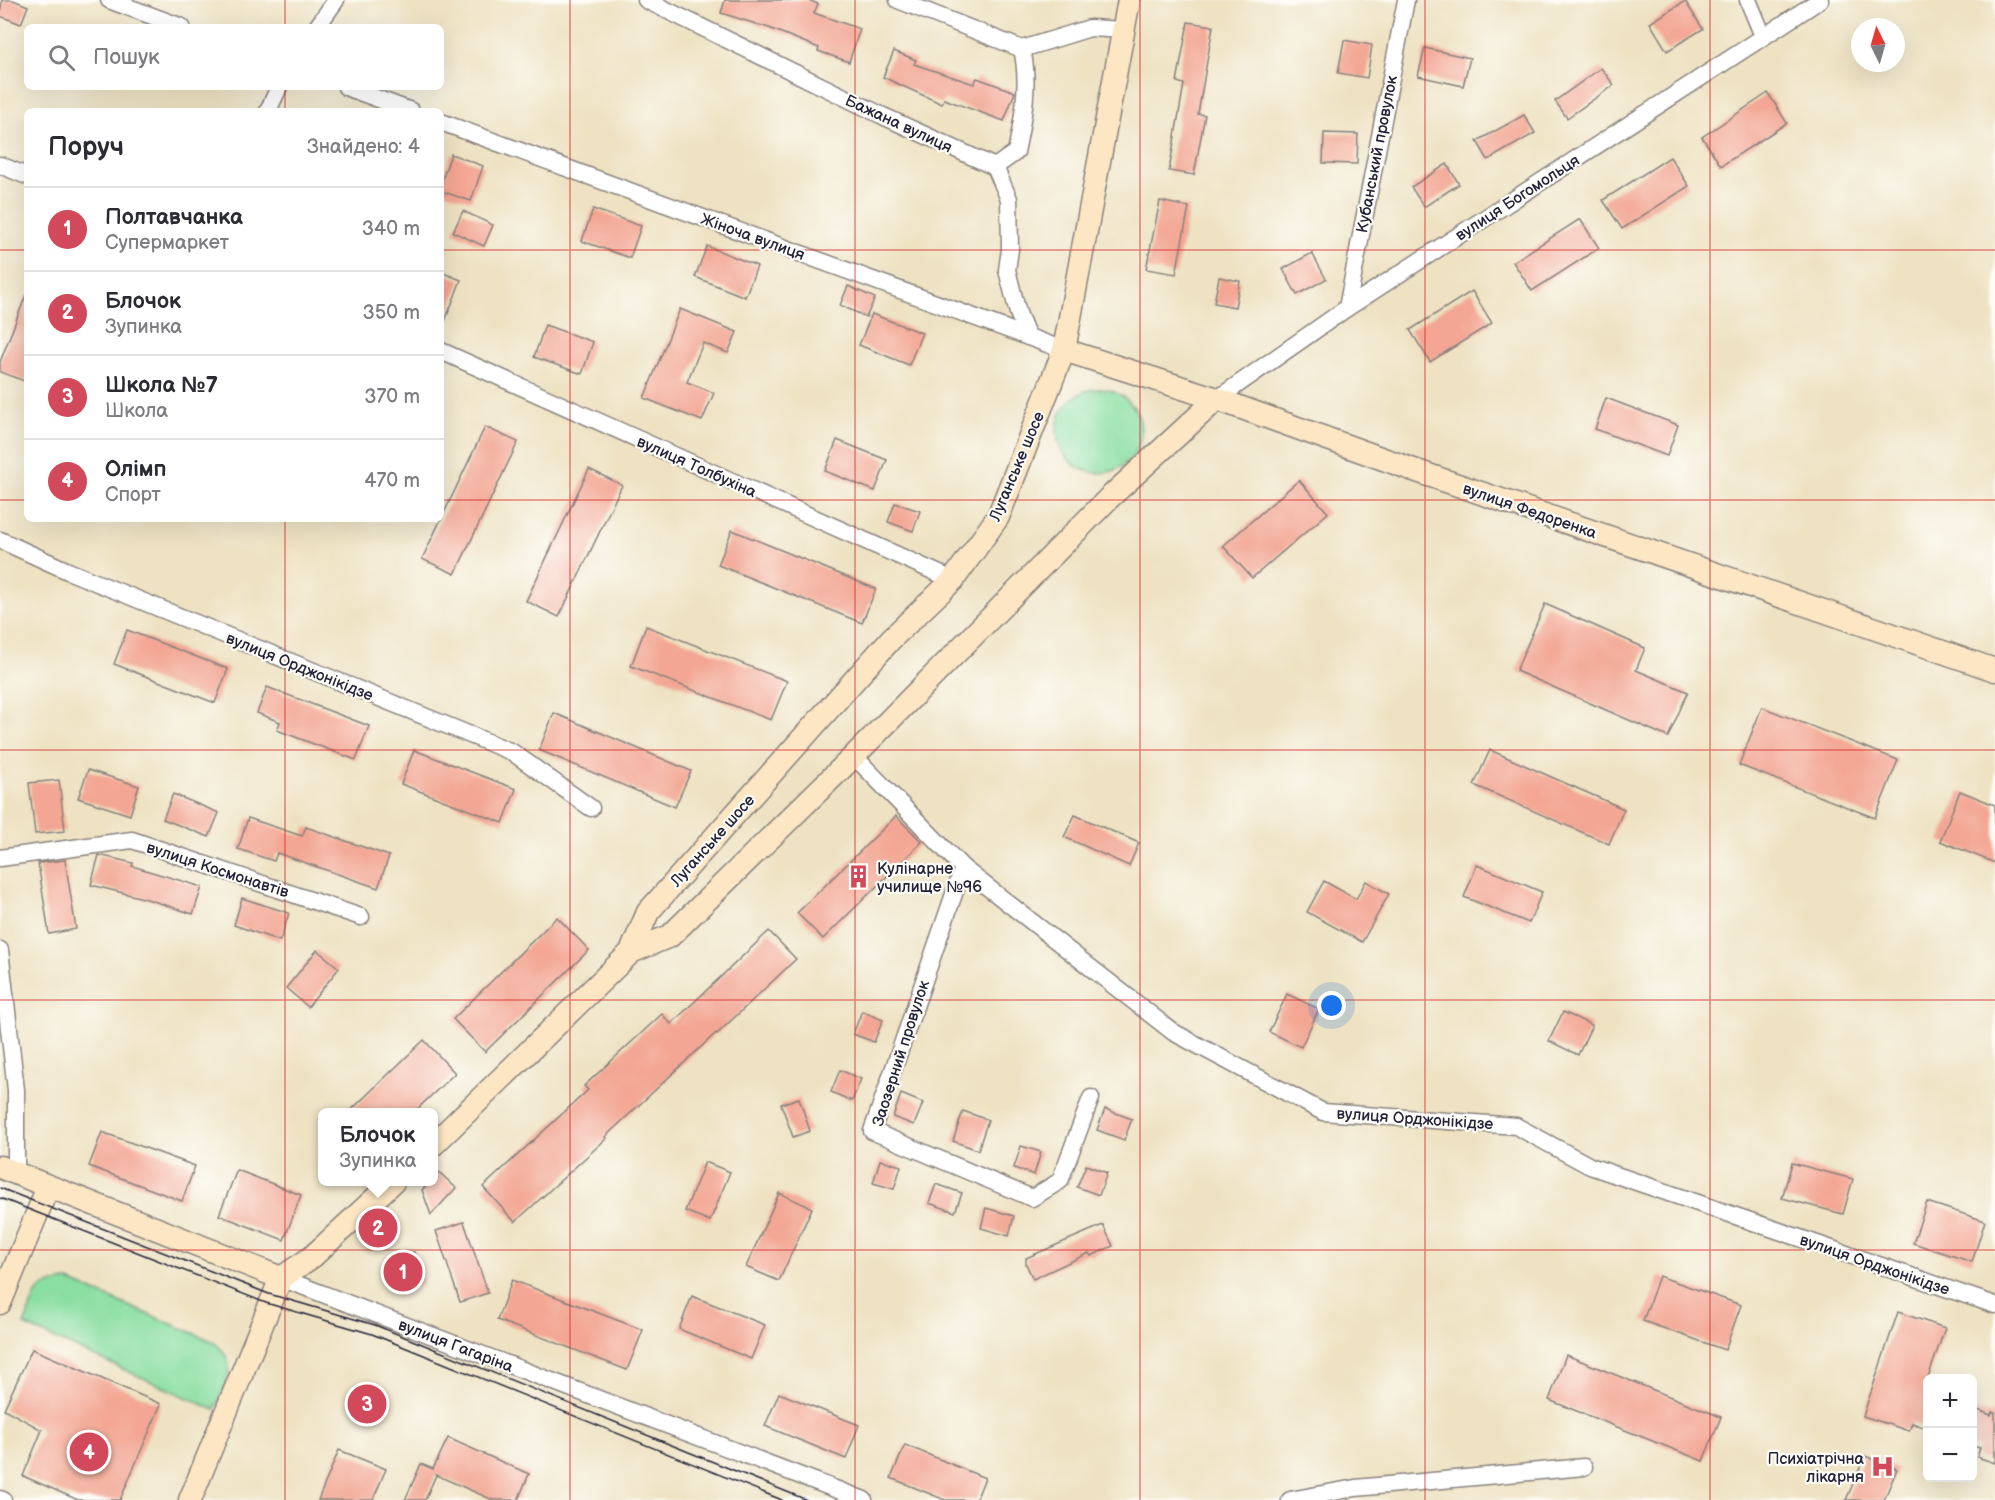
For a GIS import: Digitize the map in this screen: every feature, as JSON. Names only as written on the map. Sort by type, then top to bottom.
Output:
[{"type":"main road","name":"Луганське шосе","points":[[631,952],[648,912],[891,639],[953,580],[998,517],[1064,350],[1129,0]]},
{"type":"main road","name":"вулиця Федоренка","points":[[1064,350],[1217,399],[1411,469],[1995,670]]},
{"type":"main road","name":"Луганське шосе","points":[[438,1140],[631,952],[670,936],[854,756],[1109,498],[1217,399]]},
{"type":"main road","name":"вулиця Гагаріна","points":[[8,1171],[281,1278]]},
{"type":"main road","points":[[190,1500],[281,1278],[312,1257],[389,1186]]},
{"type":"main road","points":[[0,1303],[48,1187]]},
{"type":"street","points":[[109,0],[174,24]]},
{"type":"street","points":[[319,24],[336,0]]},
{"type":"street","name":"Бажана вулиця","points":[[646,0],[883,116],[995,167]]},
{"type":"street","points":[[898,0],[1022,49],[1090,28],[1124,30]]},
{"type":"street","name":"Кубанський провулок","points":[[1347,308],[1406,0]]},
{"type":"street","points":[[1748,0],[1763,36]]},
{"type":"street","name":"вулиця Богомольця","points":[[1217,399],[1347,308],[1820,0]]},
{"type":"street","points":[[1022,49],[1027,69],[1022,124],[1016,152],[995,167],[1009,199],[1010,249],[1007,270],[1018,313],[1028,337]]},
{"type":"street","points":[[269,108],[278,90]]},
{"type":"street","points":[[354,90],[403,108]]},
{"type":"street","name":"Жіноча вулиця","points":[[444,123],[1064,350]]},
{"type":"street","points":[[0,165],[24,175]]},
{"type":"street","name":"вулиця Толбухіна","points":[[444,352],[953,580]]},
{"type":"street","name":"вулиця Орджонікідзе","points":[[0,540],[68,571],[512,752],[591,808]]},
{"type":"street","name":"вулиця Орджонікідзе","points":[[854,756],[963,868],[1173,1032],[1323,1112],[1516,1126],[1590,1166],[1995,1305]]},
{"type":"street","name":"вулиця Космонавтів","points":[[0,858],[132,840],[361,917]]},
{"type":"street","name":"Заозерний провулок","points":[[963,868],[872,1131],[1032,1198],[1060,1181],[1090,1098]]},
{"type":"street","points":[[0,950],[16,1090],[8,1171]]},
{"type":"street","name":"вулиця Гагаріна","points":[[281,1278],[864,1500]]},
{"type":"street","points":[[1290,1500],[1355,1488],[1584,1467]]},
{"type":"green space","points":[[1099,389],[1115,392],[1129,401],[1138,415],[1141,431],[1138,447],[1129,461],[1115,470],[1099,473],[1083,470],[1069,461],[1060,447],[1057,431],[1060,415],[1069,401],[1083,392]]},
{"type":"green space","points":[[69,1281],[212,1341],[227,1357],[229,1365],[226,1381],[215,1410],[24,1325],[34,1298],[42,1288],[57,1282]]},
{"type":"building","points":[[2,0],[13,0],[28,6],[21,24],[0,16]]},
{"type":"building","points":[[725,0],[808,0],[818,4],[814,13],[860,29],[849,62],[818,51],[819,48],[769,28],[721,13]]},
{"type":"building","points":[[1685,1],[1703,29],[1667,51],[1650,23]]},
{"type":"building","points":[[1188,22],[1213,26],[1198,114],[1205,115],[1194,175],[1169,171],[1184,84],[1177,82]]},
{"type":"building","points":[[1344,40],[1372,45],[1367,78],[1338,73]]},
{"type":"building","points":[[1425,48],[1470,58],[1463,86],[1418,76]]},
{"type":"building","points":[[894,51],[916,60],[914,64],[974,84],[977,78],[1015,92],[1004,121],[944,99],[942,104],[883,77]]},
{"type":"building","points":[[1601,68],[1614,85],[1567,118],[1555,101]]},
{"type":"building","points":[[1768,93],[1787,123],[1721,166],[1702,137]]},
{"type":"building","points":[[1524,115],[1535,133],[1488,160],[1477,141]]},
{"type":"building","points":[[1324,133],[1358,134],[1357,164],[1323,163]]},
{"type":"building","points":[[451,154],[483,166],[471,201],[444,192],[444,174]]},
{"type":"building","points":[[1670,157],[1689,186],[1622,229],[1603,200]]},
{"type":"building","points":[[1447,164],[1459,184],[1424,207],[1411,187]]},
{"type":"building","points":[[1160,201],[1189,207],[1176,274],[1146,269]]},
{"type":"building","points":[[593,209],[641,226],[630,258],[582,241]]},
{"type":"building","points":[[463,211],[493,225],[484,246],[453,232]]},
{"type":"building","points":[[1580,219],[1599,248],[1532,291],[1513,262]]},
{"type":"building","points":[[707,246],[757,266],[745,297],[695,277]]},
{"type":"building","points":[[1312,253],[1326,279],[1297,295],[1283,269]]},
{"type":"building","points":[[444,273],[461,280],[444,324]]},
{"type":"building","points":[[1219,277],[1240,281],[1235,307],[1214,303]]},
{"type":"building","points":[[848,286],[875,298],[866,317],[840,305]]},
{"type":"building","points":[[1472,291],[1492,323],[1430,362],[1410,330]]},
{"type":"building","points":[[24,300],[24,381],[0,372],[0,362]]},
{"type":"building","points":[[680,309],[737,332],[728,353],[703,343],[687,382],[714,393],[702,421],[644,398]]},
{"type":"building","points":[[872,314],[922,333],[909,365],[859,345]]},
{"type":"building","points":[[545,325],[593,342],[582,374],[534,357]]},
{"type":"building","points":[[1606,398],[1678,425],[1667,456],[1595,429]]},
{"type":"building","points":[[485,427],[518,442],[455,574],[422,559],[440,522],[444,522],[444,513]]},
{"type":"building","points":[[837,440],[887,460],[875,491],[825,471]]},
{"type":"building","points":[[589,469],[622,485],[559,617],[526,601]]},
{"type":"building","points":[[1299,480],[1328,513],[1252,578],[1223,546]]},
{"type":"building","points":[[895,503],[920,511],[913,531],[888,522]]},
{"type":"building","points":[[732,530],[876,589],[862,623],[718,565]]},
{"type":"building","points":[[1545,604],[1645,648],[1636,670],[1688,692],[1668,737],[1516,671]]},
{"type":"building","points":[[646,626],[787,681],[771,720],[631,666]]},
{"type":"building","points":[[127,630],[228,669],[215,703],[114,664]]},
{"type":"building","points":[[267,687],[369,726],[356,760],[277,730],[280,722],[257,713]]},
{"type":"building","points":[[1762,707],[1898,760],[1875,818],[1739,765]]},
{"type":"building","points":[[554,713],[691,771],[675,807],[539,750]]},
{"type":"building","points":[[414,750],[516,789],[503,823],[401,784]]},
{"type":"building","points":[[1490,750],[1624,809],[1609,844],[1474,785]]},
{"type":"building","points":[[88,770],[139,786],[130,815],[78,798]]},
{"type":"building","points":[[59,780],[65,831],[35,834],[29,783]]},
{"type":"building","points":[[1960,791],[1995,805],[1995,863],[1940,841]]},
{"type":"building","points":[[173,794],[219,813],[209,837],[163,819]]},
{"type":"building","points":[[1075,815],[1139,843],[1129,866],[1064,837]]},
{"type":"building","name":"Кулінарне училище №96","points":[[896,816],[922,842],[823,939],[797,913]]},
{"type":"building","points":[[248,818],[302,836],[306,827],[389,856],[378,888],[277,853],[274,861],[238,849]]},
{"type":"building","points":[[99,855],[133,863],[132,866],[202,887],[193,914],[147,899],[91,885]]},
{"type":"building","points":[[65,860],[76,929],[49,934],[38,863]]},
{"type":"building","points":[[1477,865],[1542,892],[1529,923],[1464,897]]},
{"type":"building","points":[[1324,881],[1356,899],[1366,881],[1389,894],[1362,942],[1307,912]]},
{"type":"building","points":[[242,898],[289,913],[280,941],[234,925]]},
{"type":"building","points":[[557,917],[589,950],[485,1052],[453,1019]]},
{"type":"building","points":[[769,931],[796,959],[515,1222],[483,1187],[588,1090],[584,1086],[662,1014],[671,1024]]},
{"type":"building","points":[[317,950],[339,968],[308,1007],[286,988]]},
{"type":"building","points":[[1287,994],[1319,1009],[1301,1047],[1269,1032]]},
{"type":"building","points":[[862,1011],[883,1020],[874,1042],[853,1034]]},
{"type":"building","points":[[1563,1012],[1592,1025],[1578,1055],[1549,1041]]},
{"type":"building","points":[[424,1040],[455,1073],[418,1108],[353,1108]]},
{"type":"building","points":[[840,1070],[861,1079],[852,1101],[831,1092]]},
{"type":"building","points":[[901,1094],[923,1103],[914,1125],[893,1117]]},
{"type":"building","points":[[799,1098],[810,1131],[793,1137],[781,1104]]},
{"type":"building","points":[[1105,1109],[1132,1119],[1124,1140],[1097,1130]]},
{"type":"building","points":[[963,1111],[988,1120],[978,1150],[953,1141]]},
{"type":"building","points":[[102,1132],[195,1166],[182,1201],[89,1166]]},
{"type":"building","points":[[1021,1146],[1041,1152],[1034,1175],[1014,1168]]},
{"type":"building","points":[[880,1160],[901,1166],[894,1189],[873,1183]]},
{"type":"building","points":[[705,1162],[730,1172],[710,1221],[685,1211]]},
{"type":"building","points":[[1792,1163],[1853,1179],[1843,1214],[1782,1198]]},
{"type":"building","points":[[1086,1165],[1107,1173],[1099,1195],[1077,1187]]},
{"type":"building","points":[[237,1170],[301,1195],[284,1240],[219,1215]]},
{"type":"building","points":[[438,1173],[456,1188],[431,1215],[422,1190],[426,1186],[438,1186]]},
{"type":"building","points":[[936,1184],[962,1193],[955,1212],[929,1203]]},
{"type":"building","points":[[779,1193],[812,1208],[779,1281],[746,1267]]},
{"type":"building","points":[[1927,1202],[1985,1221],[1972,1262],[1913,1243]]},
{"type":"building","points":[[986,1208],[1014,1216],[1009,1236],[981,1228]]},
{"type":"building","points":[[464,1222],[488,1293],[460,1302],[436,1231]]},
{"type":"building","points":[[1103,1225],[1113,1246],[1091,1256],[1089,1253],[1033,1279],[1026,1264],[1026,1258]]},
{"type":"building","points":[[414,1252],[422,1283],[392,1292],[384,1260]]},
{"type":"building","points":[[1659,1276],[1741,1305],[1725,1350],[1643,1321]]},
{"type":"building","points":[[512,1280],[643,1330],[627,1370],[497,1320]]},
{"type":"building","points":[[692,1296],[765,1325],[751,1359],[679,1329]]},
{"type":"building","points":[[1898,1312],[1945,1328],[1929,1374],[1923,1374],[1923,1427],[1912,1423],[1909,1431],[1863,1416]]},
{"type":"building","points":[[32,1349],[161,1404],[120,1500],[78,1500],[23,1476],[42,1430],[4,1409]]},
{"type":"building","points":[[1566,1355],[1721,1417],[1703,1461],[1549,1400]]},
{"type":"building","points":[[779,1393],[859,1425],[846,1459],[765,1426]]},
{"type":"building","points":[[1977,1410],[1991,1415],[1995,1412],[1995,1463],[1977,1457],[1980,1448],[1977,1447]]},
{"type":"building","points":[[448,1438],[529,1474],[518,1500],[493,1500],[436,1475],[425,1500],[405,1500],[421,1464],[433,1469]]},
{"type":"building","points":[[905,1445],[985,1478],[976,1500],[945,1500],[891,1478]]},
{"type":"building","points":[[339,1450],[386,1469],[373,1500],[318,1500]]},
{"type":"building","points":[[1865,1456],[1897,1469],[1884,1500],[1846,1500]]},
{"type":"tram line","points":[[0,1188],[269,1294],[375,1325],[807,1500]]},
{"type":"tram line","points":[[0,1198],[266,1303],[372,1334],[782,1500]]},
{"type":"place","name":"Кулінарне училище №96","points":[[859,877]]},
{"type":"place","name":"Блочок","points":[[378,1228]]},
{"type":"place","name":"Полтавчанка","points":[[403,1272]]},
{"type":"place","name":"Школа №7","points":[[367,1404]]},
{"type":"place","name":"Олімп","points":[[89,1452]]},
{"type":"place","name":"Психіатрічна лікарня","points":[[1882,1467]]}]
